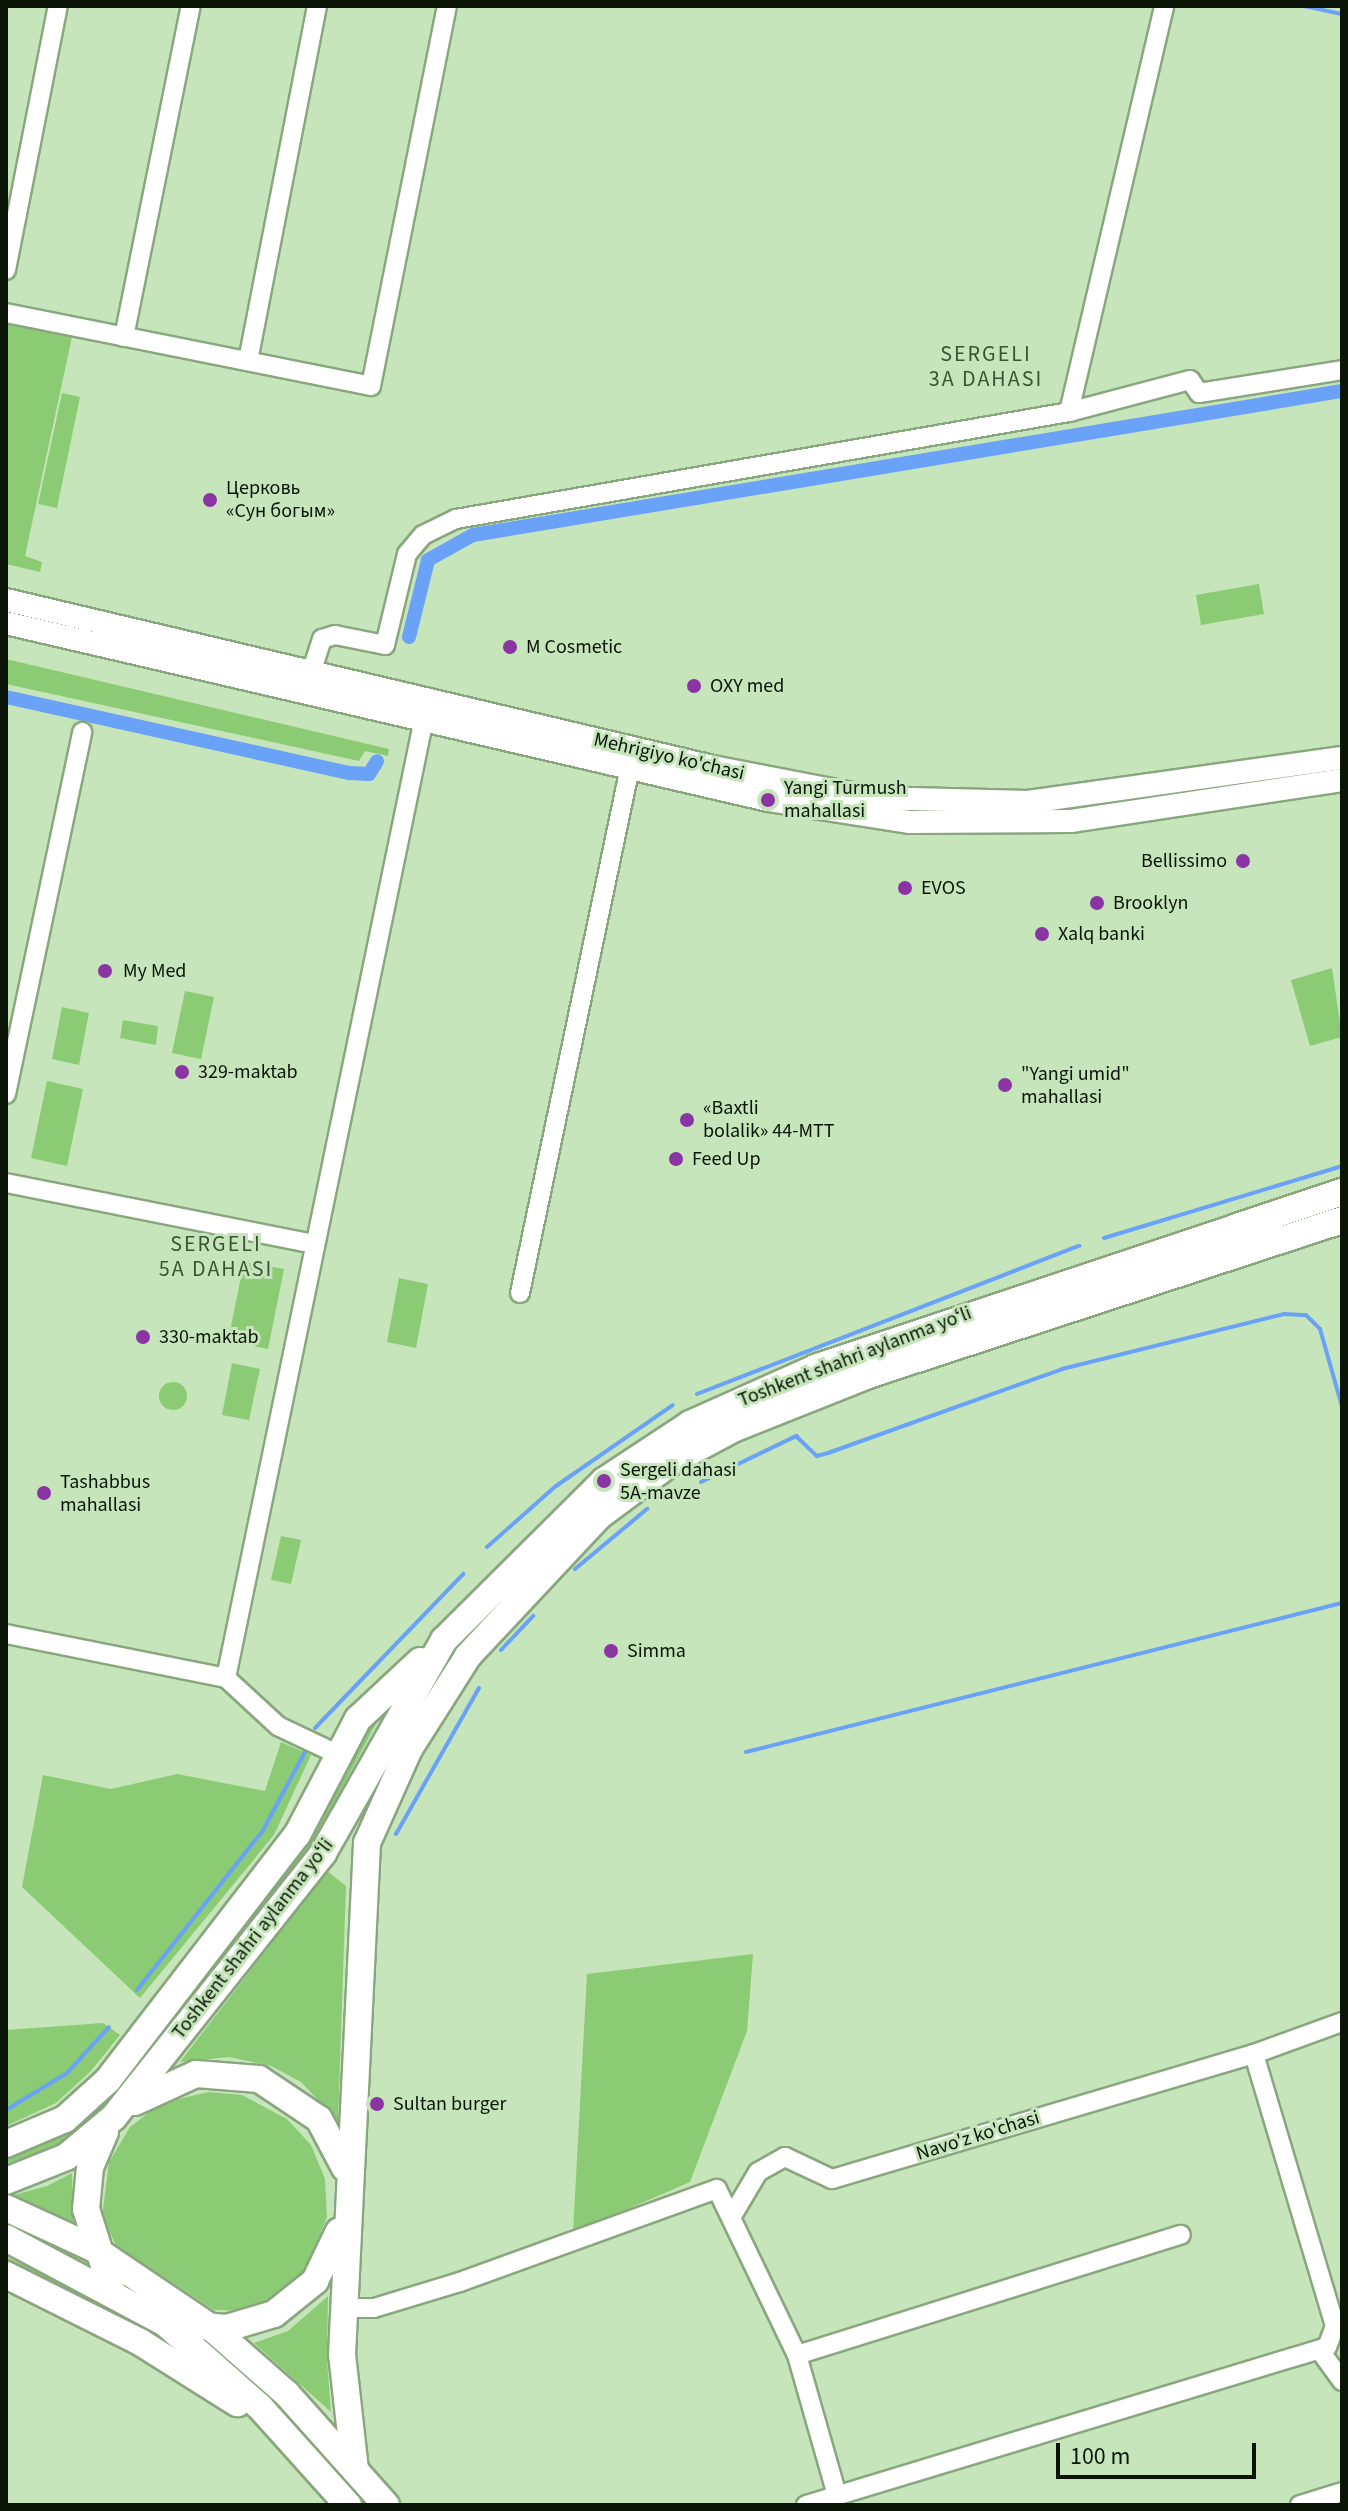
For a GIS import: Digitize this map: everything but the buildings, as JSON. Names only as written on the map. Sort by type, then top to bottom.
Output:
[{"type":"highway","name":"Toshkent shahri aylanma yoʻli","points":[[111,2288],[93,2248],[88,2176],[114,2117],[329,1843],[444,1640],[561,1516],[643,1453],[768,1386],[942,1322],[1342,1192]]},
{"type":"highway","name":"Toshkent shahri aylanma yoʻli","points":[[355,2470],[344,2308],[347,2190],[365,1860],[378,1808],[449,1681],[589,1524],[673,1461],[735,1428],[951,1348],[1342,1220]]},
{"type":"highway","points":[[1098,1271],[1094,1287],[1106,1298]]},
{"type":"highway","points":[[942,1322],[954,1333],[951,1348]]},
{"type":"highway","points":[[6,2144],[65,2119],[108,2080],[297,1835],[337,1754],[366,1709],[444,1640]]},
{"type":"highway","points":[[329,1843],[339,1867],[365,1860]]},
{"type":"highway","name":"Toshkent shahri aylanma yoʻli","points":[[6,2181],[66,2157],[114,2117],[179,2078],[251,2076],[292,2095],[325,2125],[342,2158],[347,2190],[335,2245],[309,2286],[260,2320],[213,2329],[165,2323]]},
{"type":"highway","points":[[6,2208],[93,2248],[213,2329],[355,2470],[386,2505]]},
{"type":"highway","points":[[6,2238],[111,2288],[165,2323],[315,2466],[348,2505]]},
{"type":"highway","points":[[6,2275],[187,2371],[315,2466]]},
{"type":"main road","name":"Mehrigiyo ko'chasi","points":[[6,600],[311,673],[426,710],[630,767],[803,807],[948,825],[1071,821],[1342,780]]},
{"type":"main road","name":"Mehrigiyo ko'chasi","points":[[6,623],[783,783],[912,802],[1073,798],[1342,758]]},
{"type":"street","points":[[6,270],[58,6]]},
{"type":"street","points":[[124,337],[191,6]]},
{"type":"street","points":[[248,361],[317,6]]},
{"type":"street","points":[[6,313],[371,386],[447,6]]},
{"type":"street","points":[[1069,412],[1164,6]]},
{"type":"street","points":[[311,673],[322,639],[335,635],[385,645],[407,554],[423,535],[456,519],[1069,412],[1125,392],[1190,380],[1199,393],[1342,370]]},
{"type":"street","points":[[226,1678],[426,710]]},
{"type":"street","points":[[6,1094],[82,732]]},
{"type":"street","points":[[520,1293],[630,767]]},
{"type":"street","points":[[6,1183],[314,1244]]},
{"type":"street","points":[[6,1634],[226,1678],[278,1726],[337,1754]]},
{"type":"street","name":"Navo'z ko'chasi","points":[[732,2216],[758,2172],[785,2157],[832,2179],[1254,2054],[1342,2022]]},
{"type":"street","points":[[1254,2054],[1342,2381]]},
{"type":"street","points":[[344,2308],[374,2308],[460,2282],[717,2189],[797,2355],[837,2495]]},
{"type":"street","points":[[797,2355],[1181,2235]]},
{"type":"street","points":[[806,2505],[1332,2343]]},
{"type":"street","points":[[1300,2505],[1342,2492]]},
{"type":"green space","points":[[6,324],[72,337],[25,556],[42,562],[40,572],[6,564]]},
{"type":"green space","points":[[62,393],[80,397],[57,508],[38,504]]},
{"type":"green space","points":[[1259,584],[1264,614],[1201,625],[1196,595]]},
{"type":"green space","points":[[6,659],[389,749],[388,756],[365,751],[359,761],[6,684]]},
{"type":"green space","points":[[1332,968],[1342,1037],[1310,1046],[1291,980]]},
{"type":"green space","points":[[185,991],[214,997],[201,1059],[172,1053]]},
{"type":"green space","points":[[62,1007],[89,1013],[79,1065],[52,1059]]},
{"type":"green space","points":[[123,1020],[158,1026],[156,1045],[120,1038]]},
{"type":"green space","points":[[47,1081],[83,1089],[67,1166],[31,1158]]},
{"type":"green space","points":[[244,1262],[284,1269],[268,1349],[228,1341]]},
{"type":"green space","points":[[399,1278],[428,1284],[416,1348],[387,1342]]},
{"type":"green space","points":[[232,1363],[260,1369],[249,1420],[222,1415]]},
{"type":"green space","points":[[173,1382],[183,1386],[187,1396],[183,1406],[173,1410],[163,1406],[159,1396],[163,1386]]},
{"type":"green space","points":[[281,1536],[301,1540],[291,1584],[271,1580]]},
{"type":"green space","points":[[390,1697],[310,1849],[105,2109],[56,2146],[6,2164],[6,2153],[64,2130]]},
{"type":"green space","points":[[281,1742],[311,1755],[274,1835],[140,1998],[22,1887],[43,1775],[111,1789],[177,1774],[265,1791]]},
{"type":"green space","points":[[327,1871],[346,1886],[338,2121],[301,2082],[271,2066],[229,2057],[180,2062]]},
{"type":"green space","points":[[753,1954],[747,2031],[690,2182],[573,2233],[587,1974]]},
{"type":"green space","points":[[103,2023],[120,2035],[91,2071],[56,2103],[6,2126],[6,2030]]},
{"type":"green space","points":[[209,2092],[242,2095],[287,2119],[311,2145],[325,2179],[327,2217],[305,2270],[277,2297],[246,2311],[214,2310],[116,2245],[102,2217],[109,2162],[130,2127],[161,2103]]},
{"type":"green space","points":[[72,2173],[73,2224],[10,2196],[47,2186]]},
{"type":"green space","points":[[6,2257],[73,2288],[184,2360],[6,2264]]},
{"type":"green space","points":[[328,2296],[327,2360],[331,2412],[254,2343],[288,2331]]},
{"type":"waterway","points":[[1304,6],[1342,14]]},
{"type":"waterway","points":[[409,637],[428,560],[473,535],[1342,391]]},
{"type":"waterway","points":[[6,697],[350,773],[369,774],[377,761]]},
{"type":"waterway","points":[[1104,1238],[1342,1166]]},
{"type":"waterway","points":[[697,1394],[1079,1246]]},
{"type":"waterway","points":[[701,1482],[796,1436],[817,1456],[1062,1369],[1284,1314],[1306,1315],[1320,1329],[1342,1406]]},
{"type":"waterway","points":[[487,1547],[556,1486],[673,1405]]},
{"type":"waterway","points":[[575,1569],[647,1509]]},
{"type":"waterway","points":[[315,1728],[463,1574]]},
{"type":"waterway","points":[[746,1752],[1342,1603]]},
{"type":"waterway","points":[[501,1650],[533,1616]]},
{"type":"waterway","points":[[396,1834],[479,1688]]},
{"type":"waterway","points":[[137,1990],[262,1832],[305,1752]]},
{"type":"waterway","points":[[6,2110],[67,2073],[109,2027]]},
{"type":"place","name":"Церковь «Сун богым»","points":[[210,500]]},
{"type":"place","name":"M Cosmetic","points":[[510,647]]},
{"type":"place","name":"OXY med","points":[[694,686]]},
{"type":"place","name":"Yangi Turmush mahallasi","points":[[768,800]]},
{"type":"place","name":"Bellissimo","points":[[1243,861]]},
{"type":"place","name":"EVOS","points":[[905,888]]},
{"type":"place","name":"Brooklyn","points":[[1097,903]]},
{"type":"place","name":"Xalq banki","points":[[1042,934]]},
{"type":"place","name":"My Med","points":[[105,971]]},
{"type":"place","name":"329-maktab","points":[[182,1072]]},
{"type":"place","name":"\"Yangi umid\" mahallasi","points":[[1005,1085]]},
{"type":"place","name":"«Baxtli bolalik» 44-MTT","points":[[687,1120]]},
{"type":"place","name":"Feed Up","points":[[676,1159]]},
{"type":"place","name":"330-maktab","points":[[143,1337]]},
{"type":"place","name":"Sergeli dahasi 5A-mavze","points":[[604,1481]]},
{"type":"place","name":"Tashabbus mahallasi","points":[[44,1493]]},
{"type":"place","name":"Simma","points":[[611,1651]]},
{"type":"place","name":"Sultan burger","points":[[377,2104]]},
{"type":"district","name":"SERGELI 3A DAHASI","points":[[986,366]]},
{"type":"district","name":"SERGELI 5A DAHASI","points":[[216,1256]]}]
